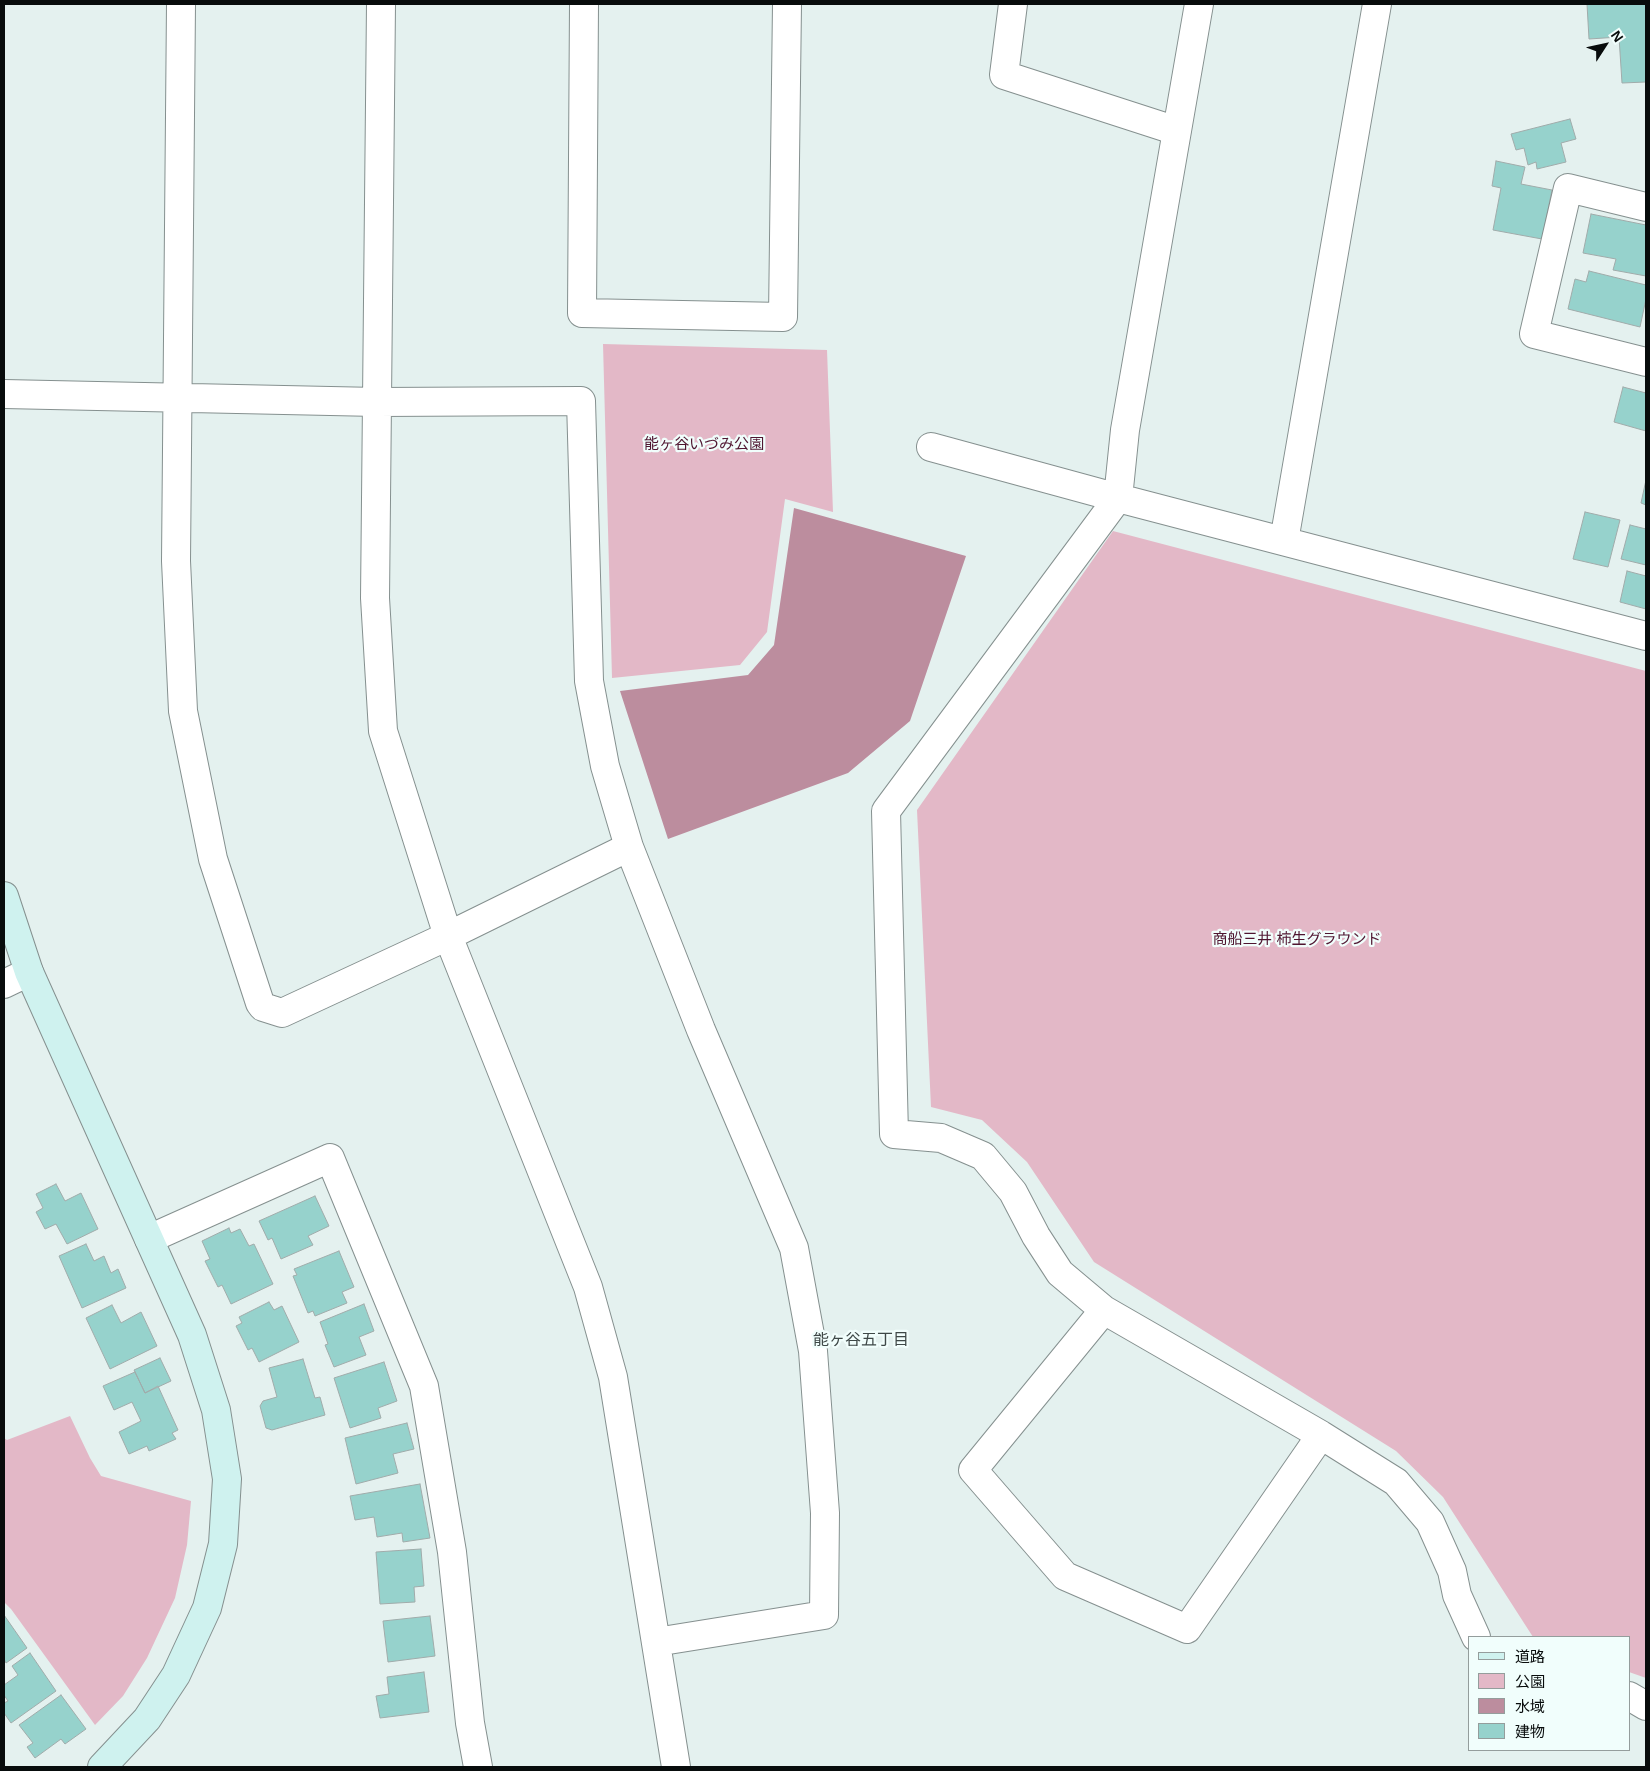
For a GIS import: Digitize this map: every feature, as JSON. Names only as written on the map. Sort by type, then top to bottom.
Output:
[{"type":"street","points":[[181,4],[176,561],[183,711],[212,859],[260,1003],[263,1007],[282,1013],[448,936],[629,847]]},
{"type":"street","points":[[382,4],[375,598],[383,731],[448,936],[588,1287],[613,1377],[676,1767]]},
{"type":"street","points":[[584,4],[582,313],[783,317],[787,4]]},
{"type":"street","points":[[1013,4],[1004,75],[1177,131]]},
{"type":"street","points":[[1199,4],[1125,430],[1118,498],[886,811],[894,1134],[941,1138],[983,1156],[1013,1192],[1036,1236],[1060,1272],[1104,1310],[1321,1435],[1396,1482],[1430,1522],[1452,1571],[1457,1595],[1476,1636]]},
{"type":"street","points":[[1284,542],[1378,4]]},
{"type":"street","points":[[1646,207],[1568,188],[1534,334],[1646,362]]},
{"type":"street","points":[[4,394],[377,402],[581,401],[589,681],[605,766],[629,847],[701,1030],[794,1248],[813,1351],[825,1513],[824,1615],[656,1642]]},
{"type":"street","points":[[931,447],[1284,542],[1646,636]]},
{"type":"street","points":[[4,896],[29,972],[192,1335],[216,1410],[226,1479],[223,1544],[207,1608],[176,1675],[147,1719],[102,1767]]},
{"type":"street","points":[[4,984],[29,972]]},
{"type":"street","points":[[148,1239],[330,1158],[424,1386],[452,1552],[470,1723],[478,1767]]},
{"type":"street","points":[[1104,1310],[973,1470],[1065,1576],[1187,1629],[1321,1435]]},
{"type":"street","points":[[1630,1697],[1646,1706]]},
{"type":"green space","name":"能ヶ谷いづみ公園","points":[[603,344],[827,350],[833,512],[785,499],[767,632],[740,665],[612,678]]},
{"type":"green space","name":"商船三井 柿生グラウンド","points":[[1113,531],[1646,671],[1646,1678],[1630,1672],[1630,1636],[1532,1636],[1443,1497],[1396,1451],[1094,1262],[1027,1162],[982,1120],[931,1107],[917,810]]},
{"type":"green space","points":[[70,1416],[90,1458],[101,1476],[191,1501],[187,1545],[175,1598],[147,1658],[123,1696],[95,1725],[4,1602],[4,1438],[7,1440]]},
{"type":"water","points":[[794,508],[966,556],[910,721],[848,773],[668,839],[620,691],[748,675],[774,645]]},
{"type":"building","points":[[1587,4],[1646,4],[1646,82],[1622,83],[1619,37],[1589,39]]},
{"type":"building","points":[[1570,119],[1576,139],[1561,143],[1566,162],[1537,169],[1536,162],[1528,165],[1524,148],[1516,150],[1511,134]]},
{"type":"building","points":[[1496,161],[1525,167],[1521,184],[1552,190],[1542,239],[1493,230],[1501,188],[1492,186]]},
{"type":"building","points":[[1591,214],[1646,225],[1646,276],[1613,270],[1616,259],[1583,253]]},
{"type":"building","points":[[1589,271],[1646,285],[1646,299],[1640,327],[1568,309],[1575,279],[1586,282]]},
{"type":"building","points":[[1623,387],[1646,393],[1646,431],[1614,422]]},
{"type":"building","points":[[1646,480],[1646,505],[1641,503]]},
{"type":"building","points":[[1585,512],[1620,520],[1608,567],[1573,559]]},
{"type":"building","points":[[1630,525],[1646,529],[1646,565],[1621,559]]},
{"type":"building","points":[[1627,571],[1646,576],[1646,609],[1620,602]]},
{"type":"building","points":[[56,1184],[65,1201],[81,1193],[98,1229],[67,1244],[56,1224],[45,1229],[36,1212],[43,1208],[36,1194]]},
{"type":"building","points":[[315,1196],[329,1226],[308,1236],[313,1245],[281,1259],[272,1238],[268,1240],[259,1221]]},
{"type":"building","points":[[229,1228],[231,1233],[240,1229],[249,1246],[254,1244],[273,1284],[231,1304],[222,1285],[218,1287],[205,1261],[210,1259],[202,1241]]},
{"type":"building","points":[[86,1244],[94,1261],[104,1256],[111,1273],[118,1269],[126,1288],[82,1308],[59,1256]]},
{"type":"building","points":[[339,1251],[354,1287],[342,1292],[347,1303],[315,1316],[313,1311],[308,1313],[293,1276],[297,1275],[294,1269]]},
{"type":"building","points":[[269,1302],[274,1310],[282,1306],[299,1342],[259,1362],[252,1348],[248,1350],[236,1326],[242,1323],[239,1317]]},
{"type":"building","points":[[364,1304],[374,1331],[359,1337],[366,1355],[334,1367],[325,1345],[328,1344],[320,1322]]},
{"type":"building","points":[[112,1305],[121,1323],[141,1312],[157,1346],[110,1369],[86,1318]]},
{"type":"building","points":[[160,1358],[171,1381],[145,1393],[134,1370]]},
{"type":"building","points":[[303,1359],[315,1398],[320,1397],[325,1415],[272,1430],[266,1428],[260,1406],[263,1401],[277,1397],[269,1368]]},
{"type":"building","points":[[384,1362],[397,1401],[378,1408],[381,1418],[350,1428],[334,1378]]},
{"type":"building","points":[[135,1372],[145,1393],[158,1386],[178,1430],[172,1433],[176,1439],[149,1451],[147,1446],[129,1454],[119,1432],[141,1421],[132,1402],[114,1410],[103,1386]]},
{"type":"building","points":[[407,1423],[414,1449],[393,1454],[398,1473],[356,1484],[345,1438]]},
{"type":"building","points":[[420,1484],[430,1538],[403,1542],[402,1533],[377,1537],[374,1517],[355,1520],[350,1496]]},
{"type":"building","points":[[421,1549],[424,1586],[414,1587],[415,1602],[380,1604],[376,1552]]},
{"type":"building","points":[[4,1615],[27,1648],[6,1663],[4,1659]]},
{"type":"building","points":[[430,1616],[435,1656],[388,1662],[383,1621]]},
{"type":"building","points":[[30,1653],[56,1691],[11,1723],[4,1713],[4,1703],[8,1701],[4,1695],[4,1685],[18,1675],[12,1666]]},
{"type":"building","points":[[424,1672],[429,1712],[380,1718],[376,1696],[389,1694],[387,1677]]},
{"type":"building","points":[[61,1695],[86,1729],[65,1744],[61,1739],[35,1758],[27,1747],[33,1743],[19,1725]]},
{"type":"district","name":"能ヶ谷五丁目","points":[[861,1341]]}]
